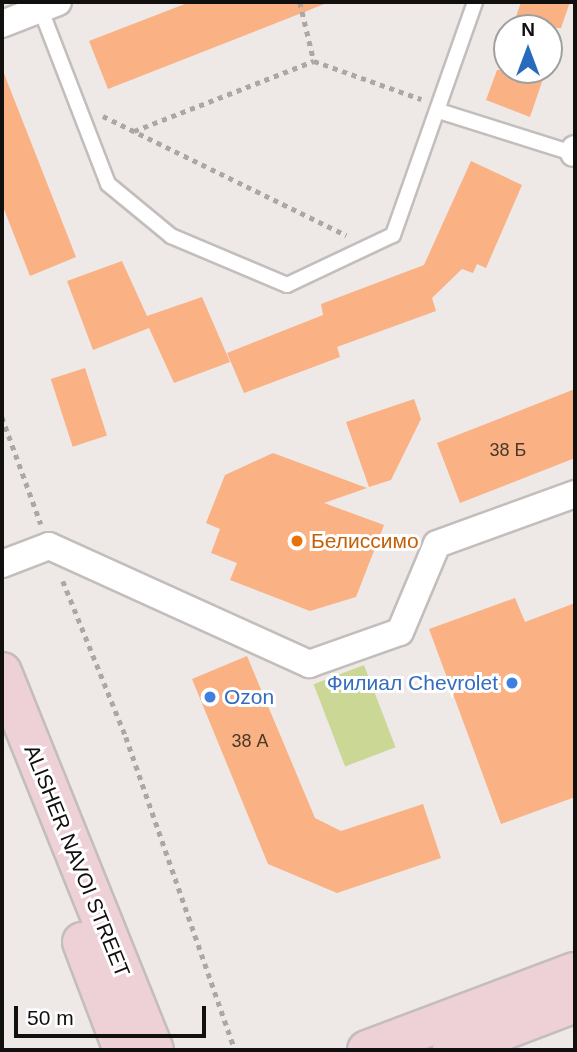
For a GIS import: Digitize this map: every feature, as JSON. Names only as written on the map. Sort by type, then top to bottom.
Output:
[{"type":"main road","name":"ALISHER NAVOI STREET","points":[[2,671],[154,1050]]},
{"type":"main road","name":"ALISHER NAVOI STREET","points":[[2,734],[123,1050]]},
{"type":"main road","points":[[367,1050],[575,972]]},
{"type":"main road","points":[[461,1049],[575,1003]]},
{"type":"street","points":[[2,24],[45,4]]},
{"type":"street","points":[[2,564],[48,546],[309,664],[400,632],[437,544],[575,494]]},
{"type":"lane","points":[[45,4],[77,103],[108,184],[171,236],[287,285],[393,235],[440,108],[475,2]]},
{"type":"lane","points":[[440,108],[575,152]]},
{"type":"path","points":[[300,2],[314,61]]},
{"type":"path","points":[[134,131],[314,61],[440,108]]},
{"type":"path","points":[[77,103],[370,247]]},
{"type":"path","points":[[2,417],[48,546],[126,737],[235,1050]]},
{"type":"green space","points":[[364,665],[396,747],[345,767],[314,684]]},
{"type":"building","points":[[190,2],[327,3],[108,89],[89,41]]},
{"type":"building","points":[[521,2],[570,2],[563,22],[563,14],[517,14]]},
{"type":"building","points":[[3,71],[76,257],[30,276],[2,204]]},
{"type":"building","points":[[493,81],[493,84],[541,84],[530,117],[486,100]]},
{"type":"building","points":[[471,161],[522,185],[486,268],[477,264],[473,273],[462,269],[432,298],[436,311],[337,347],[340,357],[244,393],[227,353],[323,315],[321,304],[424,265]]},
{"type":"building","points":[[122,261],[147,316],[202,297],[230,362],[174,383],[149,328],[93,350],[67,281]]},
{"type":"building","points":[[85,368],[107,436],[73,447],[51,379]]},
{"type":"building","points":[[575,389],[575,458],[460,503],[437,443]]},
{"type":"building","points":[[414,399],[421,419],[391,480],[369,487],[346,422]]},
{"type":"building","name":"Белиссимо","points":[[273,453],[367,488],[324,503],[384,525],[356,597],[310,611],[230,580],[237,563],[211,553],[220,529],[206,523],[225,475]]},
{"type":"building","name":"Филиал Chevrolet","points":[[515,598],[525,622],[575,603],[575,797],[501,824],[429,629]]},
{"type":"building","points":[[247,656],[315,818],[341,831],[423,804],[441,858],[337,893],[268,864],[192,679]]},
{"type":"place","name":"Белиссимо","points":[[297,541]]},
{"type":"place","name":"Филиал Chevrolet","points":[[512,683]]},
{"type":"place","name":"Ozon","points":[[210,697]]}]
